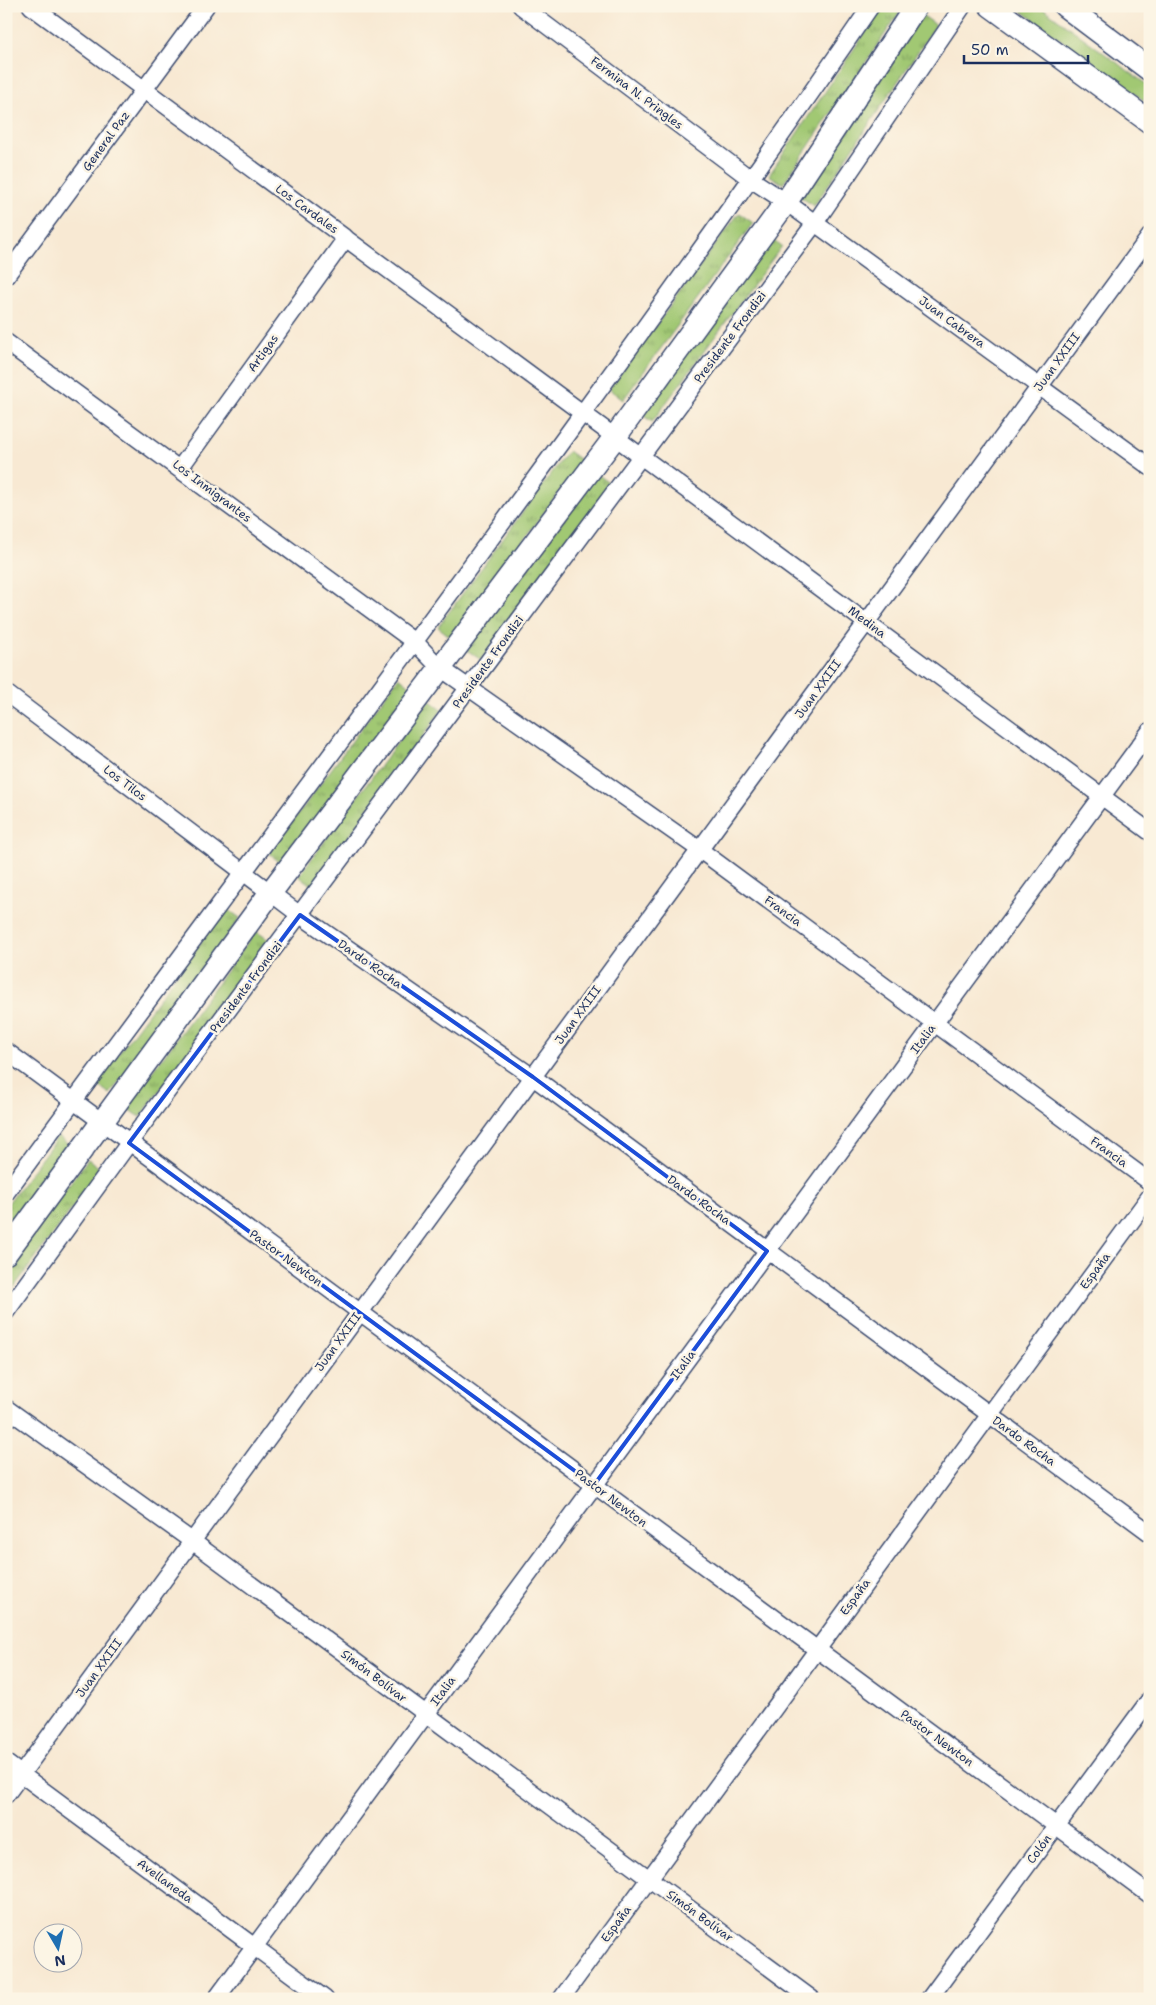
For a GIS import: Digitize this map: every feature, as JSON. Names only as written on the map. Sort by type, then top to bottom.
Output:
[{"type":"main road","points":[[6,1253],[271,892],[439,667],[615,437],[786,202],[916,6]]},
{"type":"main road","points":[[992,6],[1150,122]]},
{"type":"main road","points":[[1065,6],[1150,70]]},
{"type":"street","name":"Los Cardales","points":[[31,6],[583,413]]},
{"type":"street","name":"General Paz","points":[[6,276],[206,6]]},
{"type":"street","name":"Fermina N. Pringles","points":[[521,6],[752,180]]},
{"type":"street","points":[[6,1193],[416,643],[752,180],[871,6]]},
{"type":"street","name":"Presidente Frondizi","points":[[6,1312],[129,1143],[815,223],[963,6]]},
{"type":"street","name":"Juan Cabrera","points":[[752,180],[786,202],[1150,467]]},
{"type":"street","name":"Juan XXIII","points":[[6,1795],[1150,236]]},
{"type":"street","name":"Artigas","points":[[180,468],[346,238]]},
{"type":"street","name":"Los Inmigrantes","points":[[6,342],[416,643]]},
{"type":"street","name":"Medina","points":[[583,413],[1150,832]]},
{"type":"street","name":"Francia","points":[[416,643],[439,667],[700,850],[1150,1182]]},
{"type":"street","name":"Los Tilos","points":[[6,693],[244,872]]},
{"type":"street","name":"Italia","points":[[216,1999],[1150,731]]},
{"type":"street","name":"Dardo Rocha","points":[[244,872],[300,915],[533,1078],[1150,1533]]},
{"type":"street","name":"Pastor Newton","points":[[6,1051],[816,1650],[1150,1894]]},
{"type":"street","name":"España","points":[[561,1999],[1150,1196]]},
{"type":"street","name":"Simón Bolívar","points":[[6,1408],[192,1541],[812,1999]]},
{"type":"street","name":"Colón","points":[[929,1999],[1150,1699]]},
{"type":"street","name":"Avellaneda","points":[[6,1763],[324,1999]]},
{"type":"highlighted area","points":[[300,915],[533,1077],[767,1251],[594,1485],[129,1143]]},
{"type":"green space","points":[[883,6],[904,6],[783,184],[769,175]]},
{"type":"green space","points":[[1015,6],[1040,6],[1150,87],[1150,105]]},
{"type":"green space","points":[[922,15],[936,25],[814,206],[799,196]]},
{"type":"green space","points":[[739,213],[753,223],[623,400],[609,389]]},
{"type":"green space","points":[[768,236],[782,246],[652,422],[638,412]]},
{"type":"green space","points":[[568,451],[582,461],[452,638],[438,627]]},
{"type":"green space","points":[[597,474],[611,484],[481,660],[467,650]]},
{"type":"green space","points":[[399,677],[413,688],[283,864],[269,854]]},
{"type":"green space","points":[[429,700],[442,710],[312,886],[299,876]]},
{"type":"green space","points":[[226,908],[240,918],[110,1094],[96,1084]]},
{"type":"green space","points":[[256,931],[270,941],[140,1117],[126,1107]]},
{"type":"green space","points":[[58,1136],[72,1147],[6,1235],[6,1206]]},
{"type":"green space","points":[[88,1159],[101,1169],[6,1298],[6,1269]]}]
